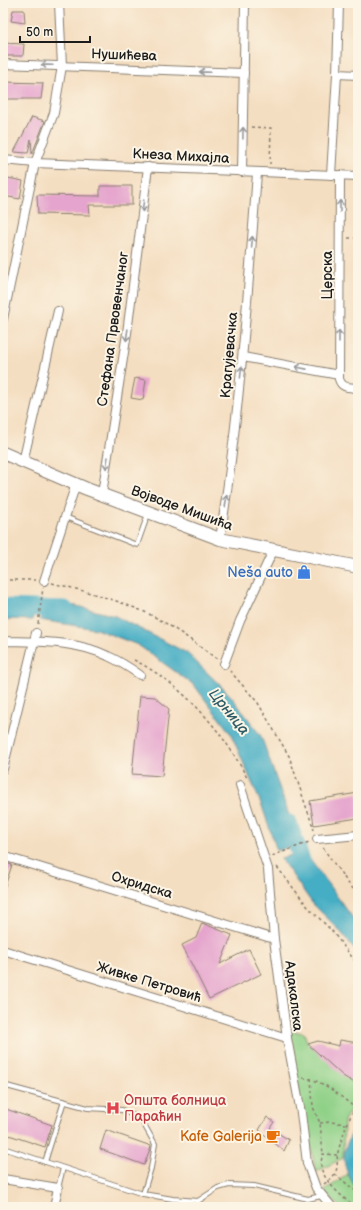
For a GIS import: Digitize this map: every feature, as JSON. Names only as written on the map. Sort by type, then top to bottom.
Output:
[{"type":"main road","name":"Војводе Мишића","points":[[3,453],[76,484],[220,539],[273,552],[358,567]]},
{"type":"street","points":[[3,319],[35,163],[54,113],[62,66],[59,3]]},
{"type":"street","points":[[242,172],[245,3]]},
{"type":"street","points":[[331,175],[337,74],[339,3]]},
{"type":"street","name":"Нушићева","points":[[3,64],[244,73]]},
{"type":"street","points":[[337,74],[358,75]]},
{"type":"street","name":"Кнеза Михајла","points":[[3,160],[35,163],[358,176]]},
{"type":"street","name":"Стефана Првовенчаног","points":[[102,494],[127,333],[148,167]]},
{"type":"street","name":"Крагујевачка","points":[[220,539],[232,456],[243,357],[257,173]]},
{"type":"street","name":"Церска","points":[[339,375],[340,175]]},
{"type":"street","points":[[23,462],[58,311]]},
{"type":"street","points":[[243,357],[339,375],[340,384],[344,387],[358,388]]},
{"type":"street","points":[[44,581],[76,484]]},
{"type":"street","points":[[224,664],[240,621],[273,552]]},
{"type":"street","points":[[3,769],[37,630]]},
{"type":"street","points":[[3,641],[60,642],[83,647],[109,656],[140,675]]},
{"type":"street","name":"Адакалска","points":[[240,785],[268,869],[274,939],[287,1038],[301,1112],[307,1163],[316,1188],[321,1196],[332,1207]]},
{"type":"street","points":[[316,839],[358,835]]},
{"type":"street","name":"Охридска","points":[[3,856],[274,939]]},
{"type":"street","name":"Живке Петровић","points":[[3,950],[287,1038]]},
{"type":"street","points":[[3,1179],[58,1188],[54,1207]]},
{"type":"lane","points":[[65,517],[137,545],[149,512]]},
{"type":"lane","points":[[3,1085],[88,1108],[122,1110],[141,1119],[155,1144],[151,1168],[143,1194]]},
{"type":"lane","points":[[44,1162],[64,1101]]},
{"type":"lane","points":[[3,1148],[143,1194],[173,1199],[198,1201],[218,1188],[229,1185],[254,1186],[308,1199],[321,1196]]},
{"type":"lane","points":[[58,1188],[63,1168]]},
{"type":"path","points":[[243,127],[271,128],[269,173]]},
{"type":"path","points":[[3,580],[44,581],[96,594],[141,610],[191,640],[224,664],[258,703],[289,756],[316,839],[348,883],[358,894]]},
{"type":"path","points":[[37,630],[44,581]]},
{"type":"path","points":[[130,658],[161,676],[184,694],[210,723],[232,752],[250,786]]},
{"type":"path","points":[[273,857],[316,839]]},
{"type":"path","points":[[275,865],[308,907],[332,931],[358,965]]},
{"type":"path","points":[[355,1108],[337,1094],[311,1078],[313,1107],[320,1123],[323,1154],[320,1165],[328,1181],[338,1194],[355,1207]]},
{"type":"path","points":[[316,1188],[328,1181],[335,1173],[338,1166],[337,1155],[346,1124],[358,1102]]},
{"type":"path","points":[[320,1123],[330,1122],[346,1124]]},
{"type":"path","points":[[323,1154],[337,1155]]},
{"type":"path","points":[[335,1173],[358,1193]]},
{"type":"green space","points":[[289,1031],[304,1033],[308,1044],[321,1055],[358,1054],[358,1096],[344,1121],[343,1158],[316,1172],[293,1063]]},
{"type":"green space","points":[[348,1174],[358,1191],[358,1207],[340,1207],[324,1191]]},
{"type":"water","points":[[3,601],[33,602],[33,620],[3,619]]},
{"type":"water","points":[[44,602],[77,606],[115,616],[187,653],[231,696],[261,736],[299,843],[277,851],[262,806],[231,734],[194,685],[138,645],[96,629],[40,620]]},
{"type":"water","points":[[303,850],[358,925],[358,953],[339,930],[312,903],[281,859]]},
{"type":"water","points":[[358,1124],[358,1191],[347,1173],[344,1157],[348,1142]]},
{"type":"building","points":[[13,10],[24,10],[25,23],[11,21]]},
{"type":"building","points":[[3,43],[24,44],[23,56],[3,56]]},
{"type":"building","points":[[3,82],[43,83],[41,99],[3,99]]},
{"type":"building","points":[[32,117],[45,121],[32,154],[31,139],[28,153],[14,152]]},
{"type":"building","points":[[3,177],[23,181],[20,199],[3,196]]},
{"type":"building","points":[[100,186],[132,186],[132,205],[89,205],[90,215],[38,214],[37,195],[100,196]]},
{"type":"building","points":[[135,378],[146,380],[143,400],[131,398]]},
{"type":"building","points":[[140,696],[155,697],[169,709],[162,776],[132,774]]},
{"type":"building","points":[[358,793],[358,818],[314,825],[310,801]]},
{"type":"building","points":[[3,862],[12,865],[4,889],[3,889]]},
{"type":"building","points":[[202,923],[232,935],[220,964],[249,949],[261,974],[209,999],[182,945],[196,938]]},
{"type":"building","points":[[340,1040],[358,1043],[358,1085],[343,1076],[308,1044],[318,1041],[339,1046]]},
{"type":"building","points":[[3,1108],[52,1125],[45,1147],[3,1133]]},
{"type":"building","name":"Kafe Galerija","points":[[267,1117],[274,1122],[270,1128],[289,1140],[284,1151],[259,1130]]},
{"type":"building","points":[[106,1130],[151,1146],[144,1165],[100,1149]]},
{"type":"waterway","name":"Црница","points":[[3,607],[65,609]]},
{"type":"waterway","name":"Црница","points":[[289,823],[304,866],[309,873]]},
{"type":"place","name":"Neša auto","points":[[304,572]]},
{"type":"place","name":"Општа болница Параћин","points":[[113,1108]]},
{"type":"place","name":"Kafe Galerija","points":[[273,1136]]}]
